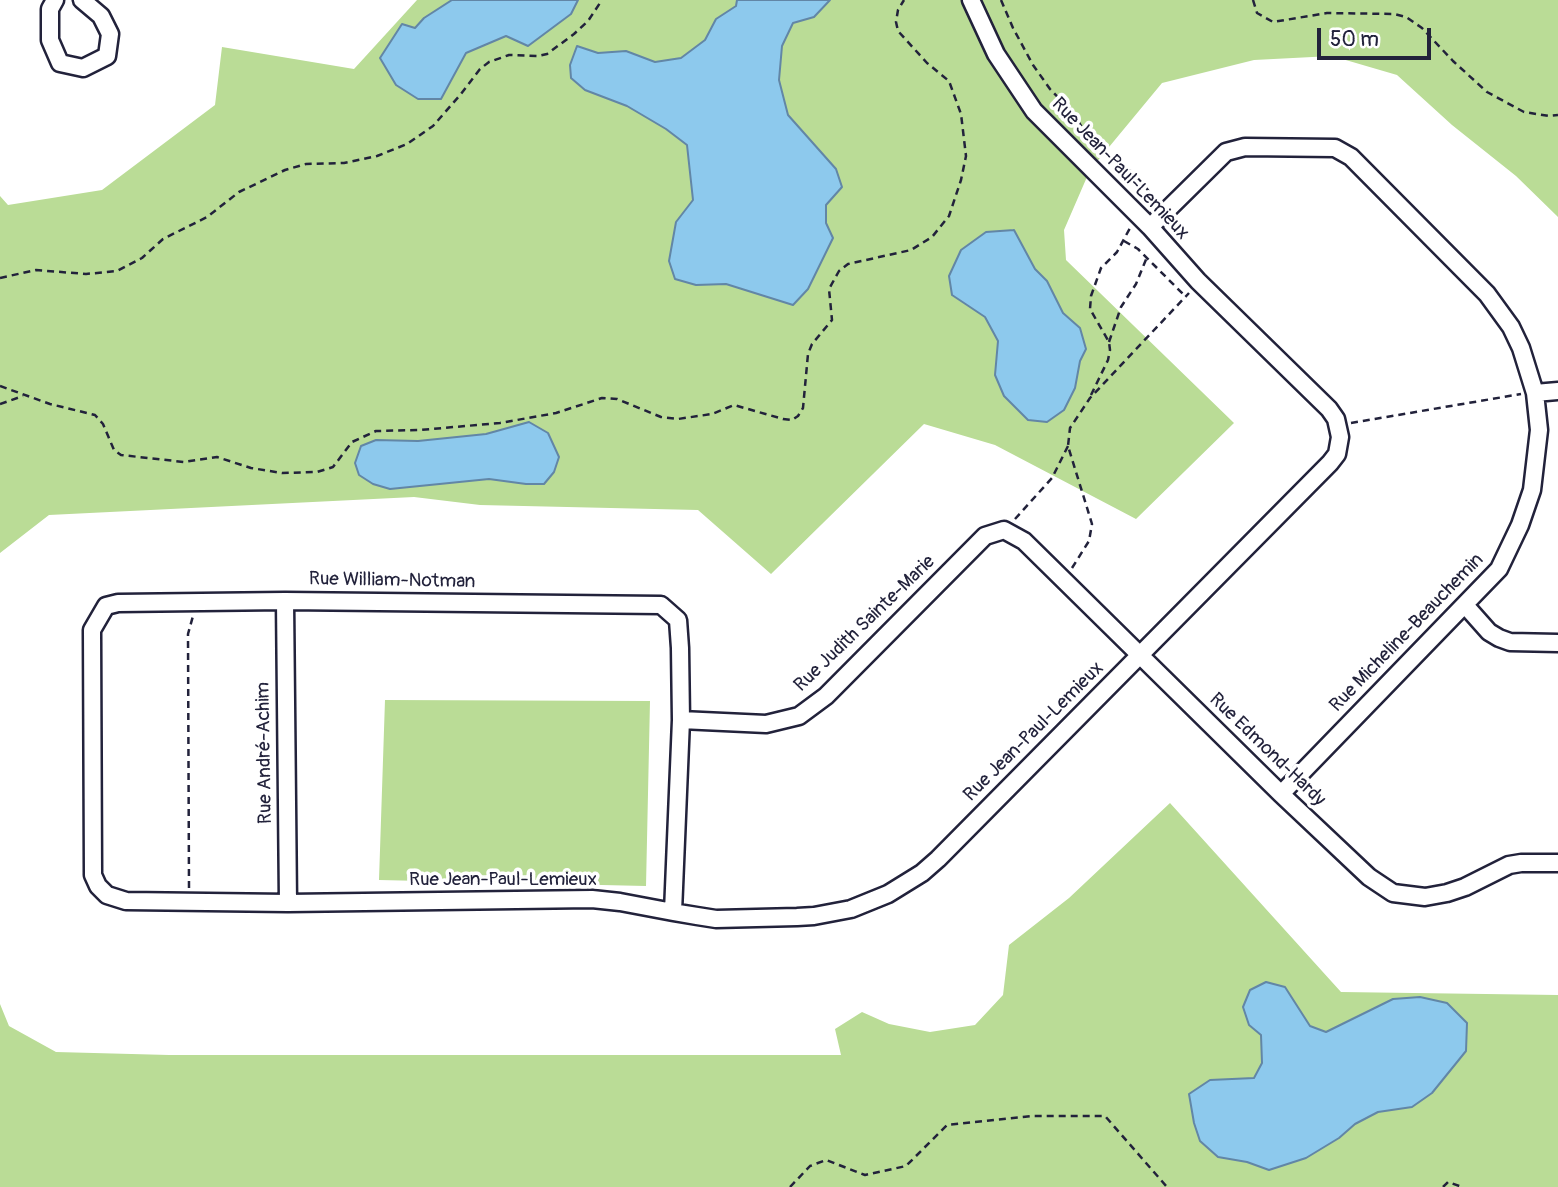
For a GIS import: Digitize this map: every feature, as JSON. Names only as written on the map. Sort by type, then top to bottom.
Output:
[{"type":"street","points":[[55,0],[50,9],[50,40],[60,63],[83,68],[107,56],[110,34],[101,16],[82,0]]},
{"type":"street","name":"Rue Jean-Paul-Lemieux","points":[[107,895],[126,901],[288,904],[592,899],[716,919],[814,916],[851,909],[888,894],[922,873],[938,859],[1330,463],[1340,446],[1339,429],[1329,409],[1198,281],[1150,228],[1034,111],[996,54],[971,0]]},
{"type":"street","name":"Rue Micheline-Beauchemin","points":[[1150,228],[1226,152],[1245,147],[1335,148],[1351,158],[1487,294],[1516,337],[1535,393],[1539,430],[1532,490],[1520,525],[1499,569],[1281,794]]},
{"type":"street","points":[[1535,393],[1558,391]]},
{"type":"street","name":"Rue Judith Sainte-Marie","points":[[681,720],[766,724],[799,716],[825,696],[985,536],[995,531],[1011,533]]},
{"type":"street","name":"Rue Edmond-Hardy","points":[[1011,533],[1024,541],[1064,579],[1281,794],[1369,877],[1393,893],[1408,897],[1436,895],[1465,887],[1509,865],[1558,863]]},
{"type":"street","name":"Rue William-Notman","points":[[107,895],[98,886],[93,875],[92,630],[106,606],[118,603],[285,601],[661,605],[678,620],[681,720],[673,912]]},
{"type":"street","name":"Rue André-Achim","points":[[285,601],[288,904]]},
{"type":"street","points":[[1465,605],[1489,632],[1499,638],[1510,642],[1558,643]]},
{"type":"path","points":[[0,278],[36,270],[86,274],[117,271],[142,258],[163,239],[206,216],[239,192],[285,170],[306,164],[344,163],[377,156],[407,144],[419,137],[448,110],[480,69],[489,62],[509,55],[547,54],[589,21],[603,0]]},
{"type":"path","points":[[0,386],[25,396],[95,415],[103,424],[114,450],[121,455],[184,462],[217,457],[251,468],[282,473],[317,472],[333,467],[352,442],[376,431],[500,423],[556,413],[602,398],[617,399],[661,417],[678,419],[704,416],[734,405],[792,420],[799,416],[803,408],[808,354],[812,344],[832,320],[829,289],[838,271],[848,264],[911,250],[932,237],[949,216],[961,180],[966,156],[961,114],[949,81],[927,63],[898,31],[898,10],[904,0]]},
{"type":"path","name":"Rue Jean-Paul-Lemieux","points":[[1001,0],[1033,65],[1050,89],[1073,113],[1093,145],[1120,160],[1151,192],[1157,203]]},
{"type":"path","points":[[1253,0],[1257,13],[1273,22],[1327,13],[1394,14],[1406,17],[1422,28],[1487,92],[1524,113],[1558,115]]},
{"type":"path","points":[[1109,342],[1090,309],[1090,301],[1098,272],[1113,258],[1130,229]]},
{"type":"path","points":[[1124,241],[1147,257],[1186,297]]},
{"type":"path","points":[[1011,533],[1013,522],[1052,478],[1068,446],[1070,429],[1090,398],[1108,360],[1109,342],[1116,320],[1136,285],[1147,257]]},
{"type":"path","points":[[1090,398],[1198,281]]},
{"type":"path","points":[[1339,429],[1348,423],[1535,393]]},
{"type":"path","points":[[0,404],[25,396]]},
{"type":"path","points":[[1064,579],[1086,549],[1091,534],[1090,513],[1068,446]]},
{"type":"path","points":[[189,902],[188,634],[194,620],[192,602]]},
{"type":"path","points":[[790,1187],[810,1166],[826,1160],[865,1175],[906,1166],[947,1125],[1033,1116],[1105,1116],[1167,1187]]},
{"type":"path","points":[[1444,1187],[1448,1182],[1462,1187]]},
{"type":"green space","points":[[417,0],[1558,0],[1558,217],[1516,176],[1452,125],[1397,75],[1332,56],[1254,60],[1162,83],[1090,170],[1064,230],[1066,260],[1234,423],[1136,519],[995,445],[924,424],[771,574],[698,510],[480,505],[414,497],[49,515],[0,553],[0,196],[8,205],[102,190],[215,105],[222,47],[354,69]]},
{"type":"green space","points":[[385,700],[650,701],[646,886],[379,880]]},
{"type":"green space","points":[[1170,803],[1341,992],[1558,995],[1558,1187],[0,1187],[0,1004],[9,1026],[56,1052],[169,1055],[841,1055],[835,1029],[862,1012],[889,1024],[930,1032],[975,1025],[1003,995],[1009,945],[1069,898]]},
{"type":"water","points":[[452,0],[578,0],[571,14],[528,46],[506,36],[466,53],[441,99],[418,99],[396,85],[380,58],[402,24],[415,28],[424,18]]},
{"type":"water","points":[[737,0],[830,0],[814,17],[793,23],[782,46],[779,80],[788,115],[836,169],[842,187],[826,205],[826,223],[833,238],[808,289],[793,305],[726,284],[696,285],[675,279],[669,261],[676,222],[693,200],[687,145],[627,106],[585,90],[571,78],[570,65],[577,46],[598,53],[626,51],[655,62],[681,58],[705,40],[716,19],[736,6]]},
{"type":"water","points":[[1014,230],[1035,269],[1047,281],[1063,313],[1080,328],[1086,349],[1080,361],[1075,388],[1064,410],[1047,422],[1028,420],[1004,396],[995,375],[998,341],[985,317],[952,295],[949,276],[961,250],[986,232]]},
{"type":"water","points":[[529,422],[548,433],[559,457],[554,472],[544,484],[489,479],[390,489],[373,484],[359,475],[355,463],[361,446],[376,440],[418,441],[486,434]]},
{"type":"water","points":[[1266,982],[1285,987],[1310,1026],[1326,1032],[1393,999],[1420,997],[1447,1003],[1467,1023],[1466,1051],[1432,1093],[1412,1107],[1378,1112],[1355,1124],[1339,1138],[1306,1158],[1269,1170],[1247,1162],[1218,1157],[1200,1141],[1189,1094],[1210,1080],[1254,1078],[1262,1063],[1261,1035],[1249,1025],[1243,1007],[1250,990]]}]
